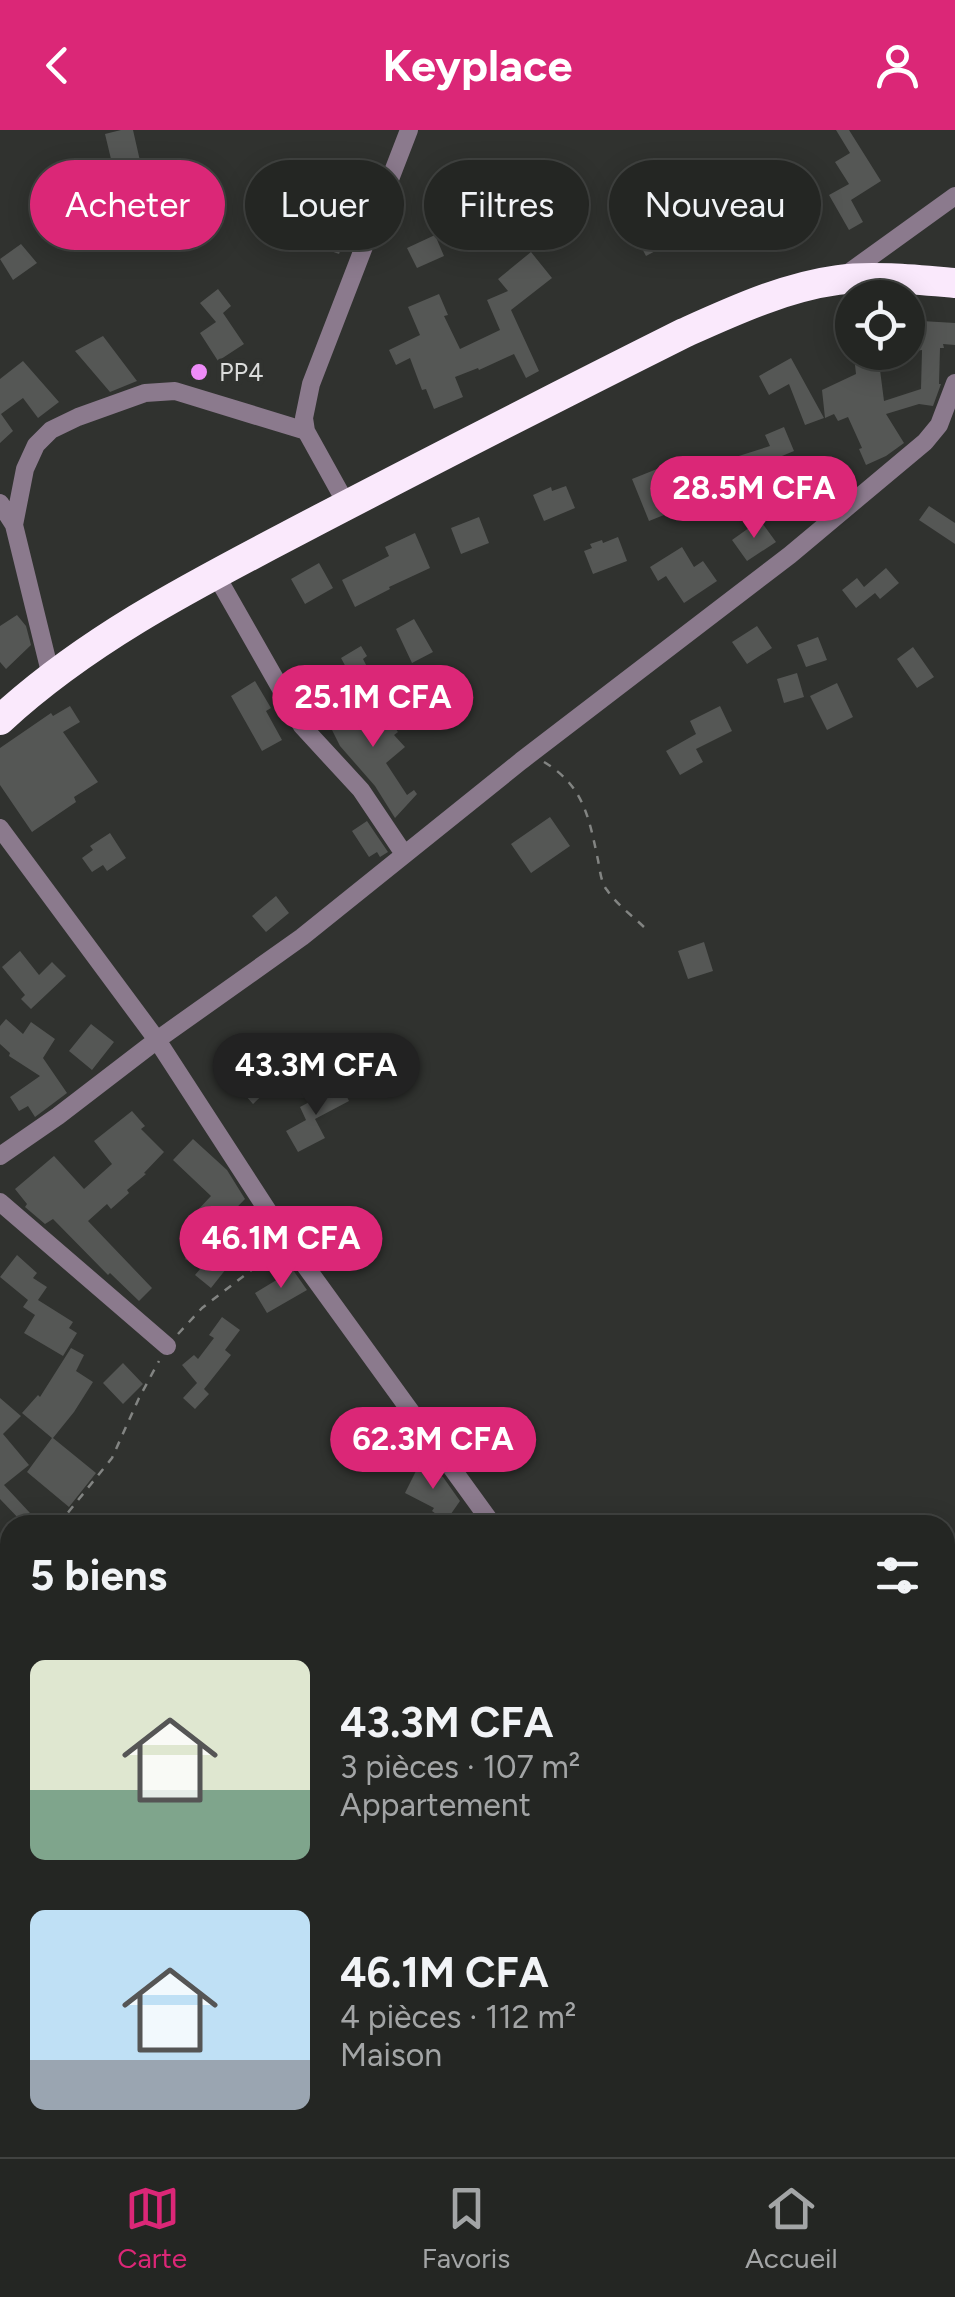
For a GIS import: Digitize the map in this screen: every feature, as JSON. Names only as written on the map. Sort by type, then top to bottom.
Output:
[{"type":"highway","points":[[0,720],[51,676],[124,627],[348,505],[684,333],[742,308],[840,279],[955,283]]},
{"type":"street","points":[[348,505],[306,431],[304,418],[311,384],[409,130]]},
{"type":"street","points":[[840,279],[955,196]]},
{"type":"street","points":[[0,1156],[302,936],[790,555],[912,454],[939,425],[955,383]]},
{"type":"street","points":[[14,525],[25,469],[36,444],[52,430],[78,417],[145,392],[175,391],[306,431]]},
{"type":"street","points":[[0,502],[14,525],[51,676]]},
{"type":"street","points":[[216,575],[302,726],[361,790],[404,854]]},
{"type":"street","points":[[0,828],[157,1040],[288,1242],[485,1515]]},
{"type":"street","points":[[0,1202],[167,1346]]},
{"type":"path","points":[[532,754],[559,771],[573,786],[589,818],[607,890],[646,929]]},
{"type":"path","points":[[66,1515],[112,1458],[138,1398],[167,1346],[202,1308],[288,1242]]},
{"type":"building","points":[[133,130],[140,160],[111,160],[105,134]]},
{"type":"building","points":[[836,130],[849,130],[881,181],[851,200],[863,222],[849,230],[829,195],[849,184],[835,162],[850,153]]},
{"type":"building","points":[[424,240],[424,250],[441,250],[444,256],[417,268],[407,248]]},
{"type":"building","points":[[21,244],[37,263],[13,280],[0,259]]},
{"type":"building","points":[[531,252],[552,278],[511,310],[539,371],[526,378],[514,354],[455,377],[463,397],[434,409],[410,358],[396,365],[389,350],[420,335],[408,307],[439,294],[448,315],[444,316],[460,349],[500,330],[487,300],[508,291],[498,279]]},
{"type":"building","points":[[218,289],[231,306],[223,313],[244,344],[218,361],[200,333],[216,322],[200,303]]},
{"type":"building","points":[[925,321],[955,323],[955,345],[943,344],[944,348],[940,348],[941,384],[933,406],[919,404],[886,414],[904,443],[866,465],[848,417],[838,421],[834,414],[825,418],[822,390],[856,374],[856,370],[880,370],[884,401],[921,389]]},
{"type":"building","points":[[103,336],[137,381],[110,392],[75,351]]},
{"type":"building","points":[[791,358],[824,418],[805,425],[789,384],[769,395],[759,376]]},
{"type":"building","points":[[23,361],[59,402],[38,418],[23,398],[1,414],[13,431],[0,443],[0,379]]},
{"type":"building","points":[[784,427],[794,451],[782,456],[786,465],[753,481],[778,511],[764,523],[735,486],[731,487],[723,461],[770,446],[765,435]]},
{"type":"building","points":[[662,467],[679,509],[649,521],[632,479]]},
{"type":"building","points":[[566,486],[575,508],[544,521],[533,495]]},
{"type":"building","points":[[929,506],[955,523],[955,544],[919,520]]},
{"type":"building","points":[[479,517],[489,543],[461,554],[451,528]]},
{"type":"building","points":[[760,520],[776,542],[747,561],[732,540]]},
{"type":"building","points":[[415,533],[430,568],[355,607],[342,580],[389,556],[385,547]]},
{"type":"building","points":[[618,537],[627,561],[593,574],[584,551],[592,548],[590,544]]},
{"type":"building","points":[[682,547],[694,567],[703,561],[717,581],[684,603],[666,576],[658,581],[650,567]]},
{"type":"building","points":[[319,563],[333,588],[305,604],[291,579]]},
{"type":"building","points":[[886,568],[899,583],[880,599],[875,593],[856,608],[842,590],[857,578],[864,587]]},
{"type":"building","points":[[17,615],[26,626],[31,645],[6,669],[0,662],[0,626]]},
{"type":"building","points":[[414,619],[433,652],[412,663],[396,629]]},
{"type":"building","points":[[757,626],[772,648],[747,664],[732,642]]},
{"type":"building","points":[[818,637],[827,660],[806,667],[797,645]]},
{"type":"building","points":[[361,646],[376,684],[360,693],[341,658]]},
{"type":"building","points":[[913,647],[934,677],[917,688],[897,659]]},
{"type":"building","points":[[797,673],[804,697],[784,703],[777,679]]},
{"type":"building","points":[[255,681],[271,708],[266,711],[282,740],[262,751],[231,696]]},
{"type":"building","points":[[837,683],[853,717],[827,730],[810,696]]},
{"type":"building","points":[[372,698],[405,747],[386,763],[407,795],[414,790],[417,794],[395,818],[375,786],[340,746],[328,722]]},
{"type":"building","points":[[70,706],[80,722],[63,732],[98,782],[32,832],[0,785],[0,748],[51,713],[53,716]]},
{"type":"building","points":[[720,706],[732,731],[696,749],[703,762],[680,775],[666,751],[696,734],[690,721]]},
{"type":"building","points":[[550,817],[570,846],[531,873],[511,844]]},
{"type":"building","points":[[367,821],[388,852],[380,857],[377,852],[369,857],[352,831]]},
{"type":"building","points":[[110,833],[126,858],[107,871],[103,865],[92,872],[82,858],[93,850],[90,846]]},
{"type":"building","points":[[276,896],[289,913],[266,932],[252,916]]},
{"type":"building","points":[[704,942],[713,971],[688,979],[678,951]]},
{"type":"building","points":[[20,951],[39,975],[52,962],[66,976],[31,1009],[21,999],[25,995],[2,967]]},
{"type":"building","points":[[6,1019],[23,1034],[31,1022],[55,1039],[43,1058],[67,1093],[35,1117],[28,1106],[19,1111],[10,1097],[40,1076],[9,1056],[0,1044],[0,1026]]},
{"type":"building","points":[[91,1024],[114,1042],[92,1070],[69,1051]]},
{"type":"building","points":[[250,1062],[272,1086],[253,1104],[231,1079]]},
{"type":"building","points":[[341,1085],[349,1101],[315,1119],[325,1138],[298,1152],[286,1131],[306,1120],[300,1107]]},
{"type":"building","points":[[132,1111],[145,1126],[141,1129],[164,1152],[127,1190],[129,1193],[111,1209],[107,1204],[88,1221],[152,1288],[139,1301],[53,1219],[45,1224],[25,1207],[27,1204],[15,1189],[54,1156],[84,1189],[112,1164],[94,1141]]},
{"type":"building","points":[[193,1139],[227,1170],[245,1199],[206,1239],[210,1241],[204,1251],[226,1269],[211,1288],[195,1275],[201,1268],[185,1259],[204,1221],[195,1213],[211,1196],[173,1160]]},
{"type":"building","points":[[359,1223],[368,1249],[339,1259],[330,1233]]},
{"type":"building","points":[[17,1255],[37,1273],[33,1278],[47,1287],[38,1300],[73,1322],[69,1328],[77,1333],[63,1356],[24,1333],[35,1315],[23,1307],[28,1300],[0,1277]]},
{"type":"building","points":[[293,1270],[307,1290],[267,1313],[255,1293]]},
{"type":"building","points":[[222,1317],[240,1330],[225,1350],[231,1355],[204,1389],[209,1394],[195,1409],[183,1398],[197,1383],[182,1365],[194,1355],[198,1359],[214,1338],[209,1335]]},
{"type":"building","points":[[71,1348],[84,1355],[76,1371],[93,1382],[53,1438],[96,1473],[69,1507],[27,1472],[52,1438],[22,1413],[40,1397]]},
{"type":"building","points":[[123,1363],[143,1384],[123,1404],[103,1383]]},
{"type":"building","points":[[0,1398],[21,1416],[3,1434],[29,1465],[4,1485],[30,1513],[15,1515],[0,1499]]},
{"type":"building","points":[[419,1465],[443,1477],[460,1501],[450,1515],[438,1515],[432,1511],[434,1508],[405,1493]]},
{"type":"place","name":"PP4","points":[[199,372]]}]
